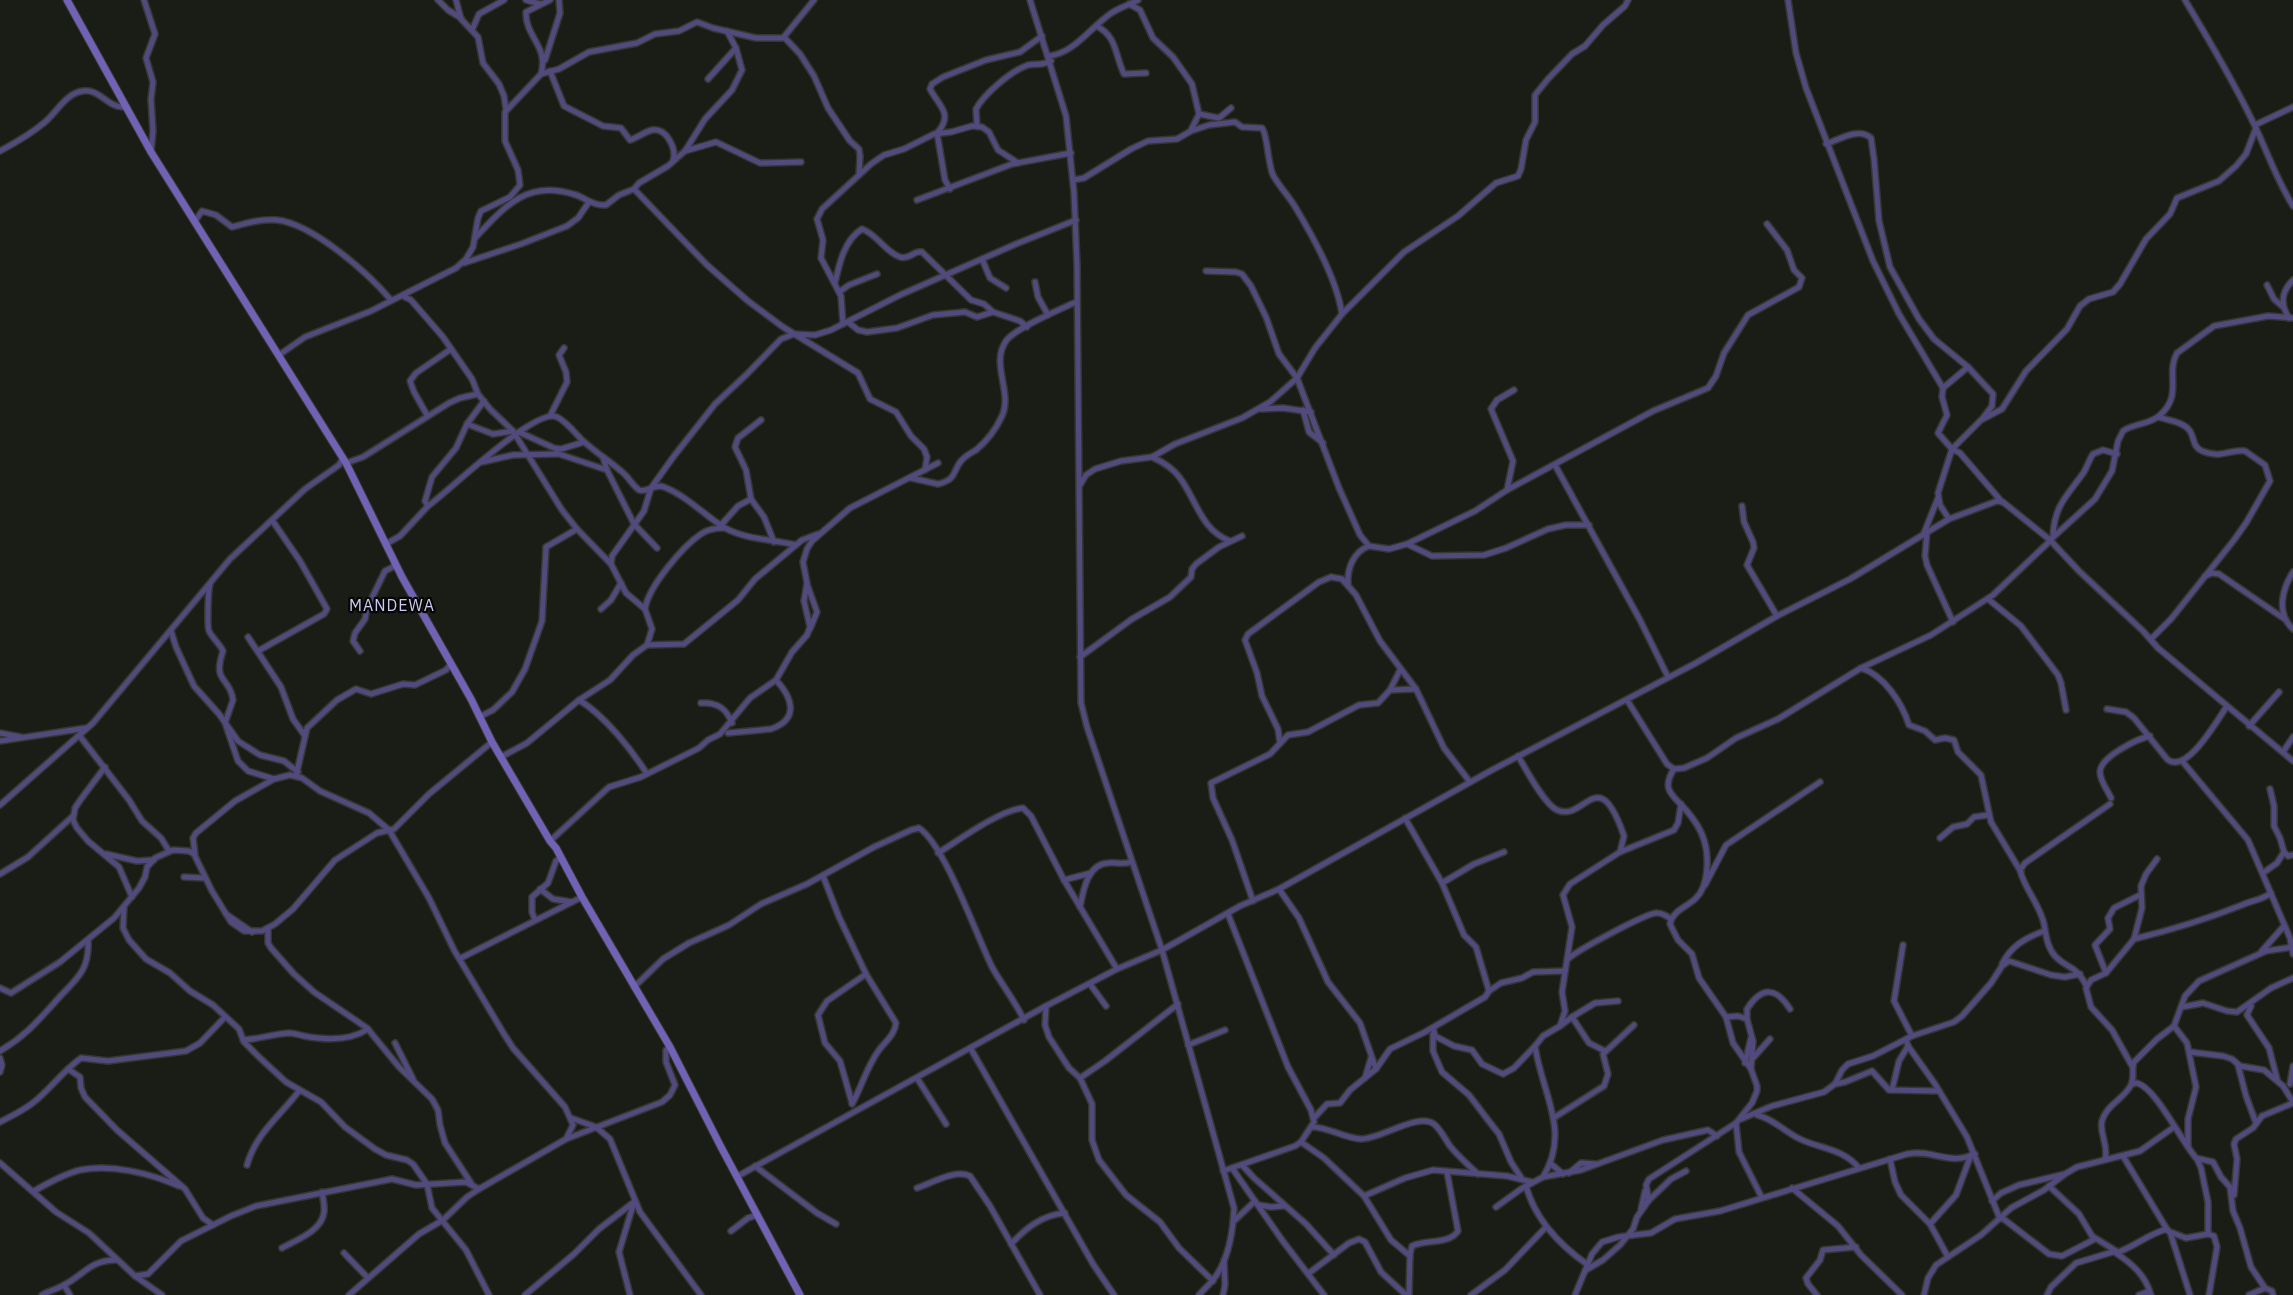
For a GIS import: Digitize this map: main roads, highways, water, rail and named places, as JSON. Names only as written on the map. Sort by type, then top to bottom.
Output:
[{"type":"main road","points":[[67,0],[124,107],[151,152],[344,461],[395,562],[492,742],[550,841],[556,848],[582,897],[670,1047],[800,1295]]},
{"type":"district","name":"MANDEWA","points":[[392,605]]}]
